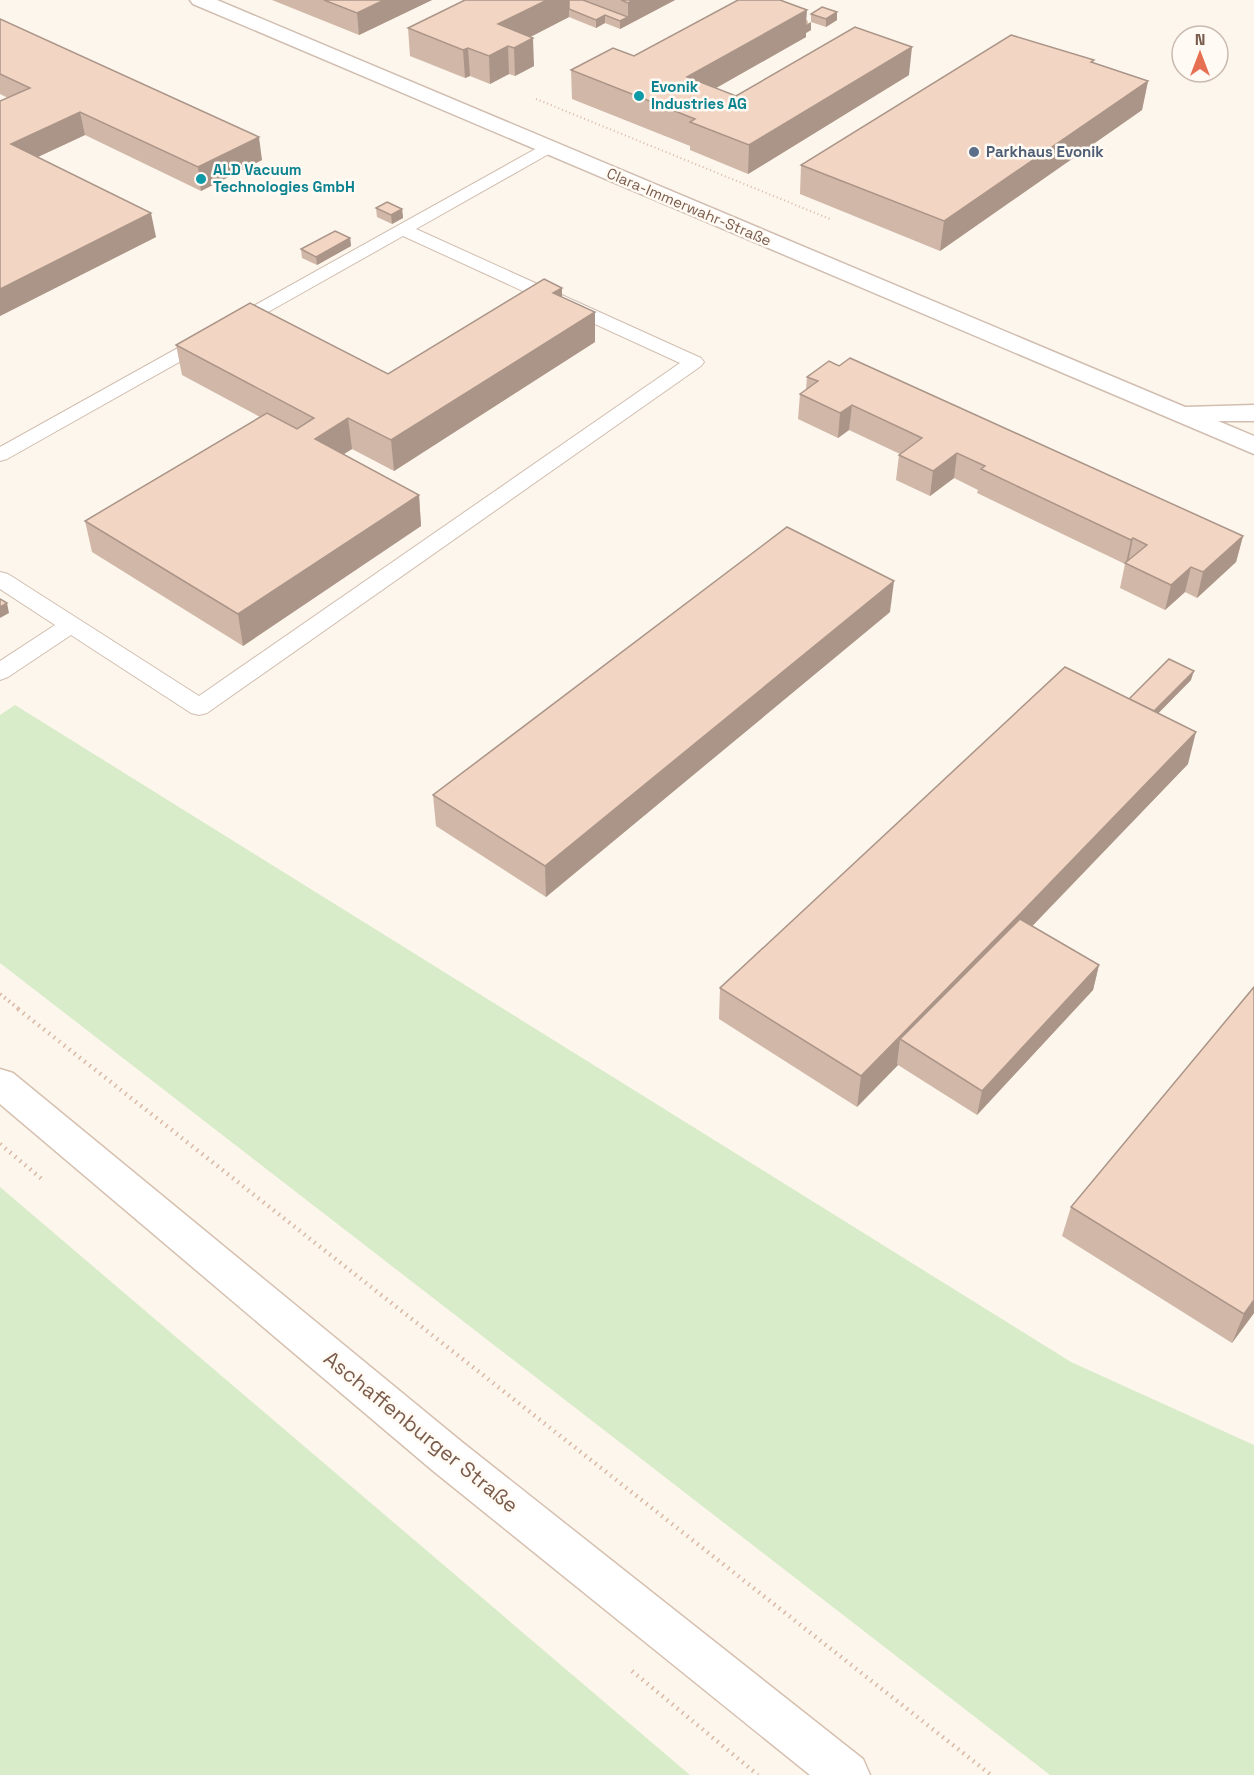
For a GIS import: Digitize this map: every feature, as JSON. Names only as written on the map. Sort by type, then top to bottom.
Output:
[{"type":"street","name":"Clara-Immerwahr-Straße","points":[[200,0],[1254,446]]},
{"type":"street","name":"Clara-Immerwahr-Straße","points":[[1179,414],[1254,412]]},
{"type":"street","name":"Aschaffenburger Straße","points":[[0,1083],[447,1456],[847,1775]]},
{"type":"lane","points":[[0,455],[548,147]]},
{"type":"lane","points":[[0,579],[199,706],[694,362],[402,230]]},
{"type":"lane","points":[[0,672],[72,624]]},
{"type":"path","points":[[536,99],[830,219]]},
{"type":"path","points":[[0,994],[991,1775]]},
{"type":"green space","points":[[15,705],[1071,1362],[1254,1445],[1254,1775],[1050,1775],[0,963],[0,715]]},
{"type":"green space","points":[[0,1187],[690,1775],[0,1775]]},
{"type":"building","points":[[324,0],[384,0],[357,13]]},
{"type":"building","points":[[465,0],[547,0],[498,24],[533,38],[514,48],[508,46],[489,56],[468,48],[463,50],[408,28]]},
{"type":"building","points":[[569,0],[583,0],[628,17],[620,21],[605,15],[596,20],[569,9]]},
{"type":"building","points":[[738,0],[780,0],[807,10],[687,77],[736,96],[855,27],[912,47],[749,145],[690,122],[695,119],[571,70],[613,48],[634,56]]},
{"type":"building","points":[[822,7],[837,12],[826,19],[811,14]]},
{"type":"building","name":"ALD Vacuum Technologies GmbH","points":[[0,19],[259,137],[198,167],[80,112],[11,144],[151,213],[0,289],[0,101],[30,88],[0,74]]},
{"type":"building","name":"Parkhaus Evonik","points":[[1011,35],[1094,60],[1091,62],[1148,81],[944,221],[801,165]]},
{"type":"building","points":[[387,202],[402,209],[391,215],[376,208]]},
{"type":"building","points":[[335,231],[350,238],[316,257],[301,249]]},
{"type":"building","points":[[544,279],[562,288],[553,293],[595,312],[391,440],[348,418],[315,439],[419,495],[238,614],[85,521],[267,413],[297,429],[314,418],[176,345],[250,303],[388,374]]},
{"type":"building","points":[[850,358],[1243,536],[1203,572],[1191,567],[1171,585],[1125,563],[1147,545],[1133,538],[1131,540],[981,469],[985,466],[957,453],[933,471],[899,455],[922,438],[852,405],[840,413],[800,394],[818,381],[807,377],[829,361],[839,366]]},
{"type":"building","points":[[787,527],[894,581],[545,866],[433,795]]},
{"type":"building","points":[[0,599],[7,603],[0,607]]},
{"type":"building","points":[[1169,659],[1194,671],[1154,711],[1129,699]]},
{"type":"building","points":[[1065,667],[1196,732],[861,1076],[720,988]]},
{"type":"building","points":[[1020,919],[1099,965],[982,1091],[900,1039]]},
{"type":"building","points":[[1254,987],[1254,1300],[1244,1314],[1071,1207]]},
{"type":"place","name":"Evonik Industries AG","points":[[639,96]]},
{"type":"place","name":"Parkhaus Evonik","points":[[974,152]]},
{"type":"place","name":"ALD Vacuum Technologies GmbH","points":[[201,179]]}]
